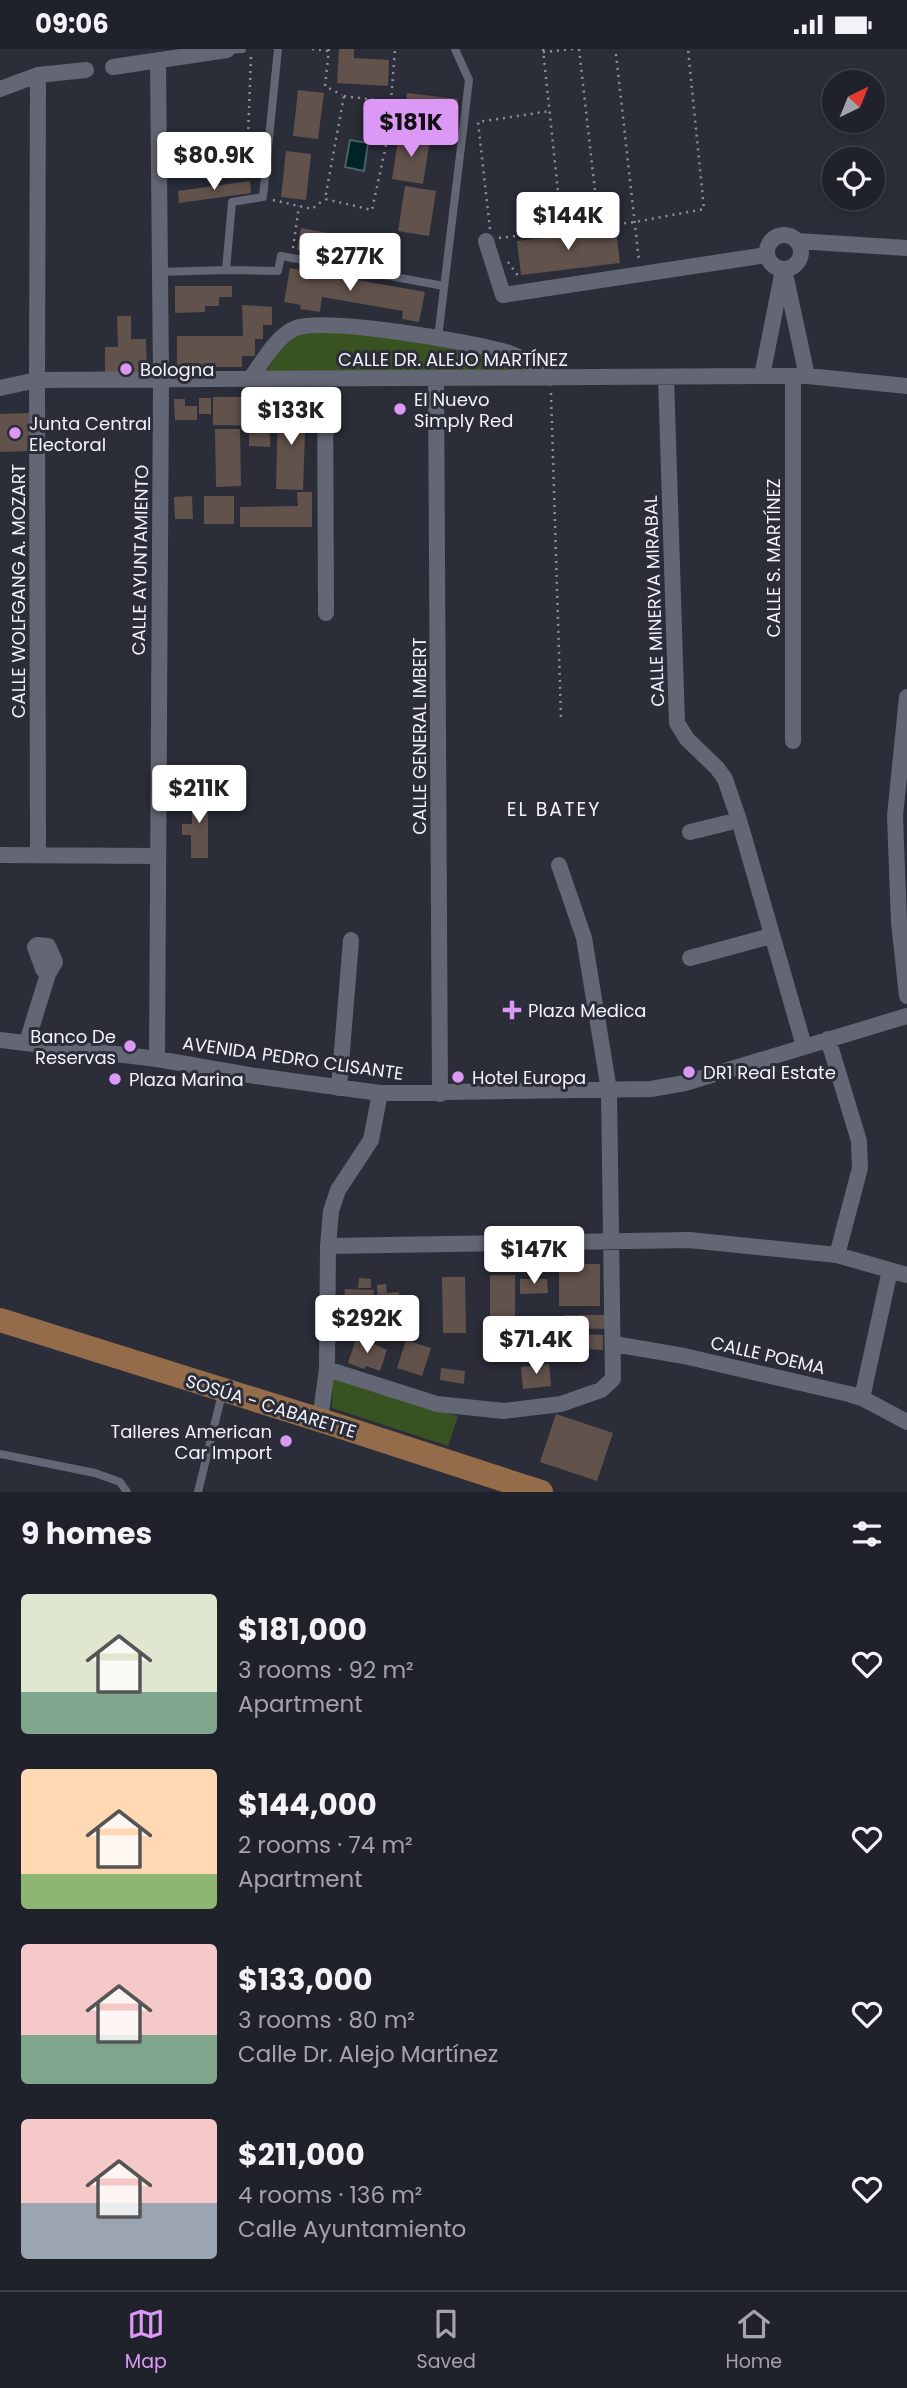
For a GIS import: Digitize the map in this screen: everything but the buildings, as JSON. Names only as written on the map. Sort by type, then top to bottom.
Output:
[{"type":"main road","name":"SOSÚA - CABARETTE","points":[[0,1321],[320,1420],[507,1488],[541,1492]]},
{"type":"street","points":[[113,67],[234,50]]},
{"type":"street","name":"CALLE AYUNTAMIENTO","points":[[157,1059],[161,380],[158,61]]},
{"type":"street","points":[[0,89],[38,75],[86,70]]},
{"type":"street","name":"CALLE WOLFGANG A. MOZART","points":[[38,75],[38,855]]},
{"type":"street","points":[[788,235],[797,241],[802,251],[795,266],[784,269],[773,265],[767,255],[769,244],[777,236],[788,235]]},
{"type":"street","points":[[486,241],[503,295],[767,255]]},
{"type":"street","points":[[797,241],[907,248]]},
{"type":"street","points":[[762,376],[784,269]]},
{"type":"street","name":"CALLE S. MARTÍNEZ","points":[[784,269],[800,376],[793,741]]},
{"type":"street","points":[[250,379],[280,340],[297,328],[329,326],[438,339],[509,353],[550,378]]},
{"type":"street","name":"CALLE DR. ALEJO MARTÍNEZ","points":[[0,389],[37,380],[762,376],[800,376],[907,386]]},
{"type":"street","name":"CALLE MINERVA MIRABAL","points":[[666,377],[677,723],[687,739],[722,773],[739,821],[804,1047]]},
{"type":"street","name":"CALLE GENERAL IMBERT","points":[[436,378],[440,1094]]},
{"type":"street","points":[[325,379],[326,614]]},
{"type":"street","points":[[907,697],[895,816],[899,922],[907,996]]},
{"type":"street","points":[[690,832],[739,821]]},
{"type":"street","points":[[0,855],[157,856]]},
{"type":"street","points":[[327,1369],[437,1404],[504,1411],[561,1404],[601,1390],[613,1379],[609,1090],[584,938],[559,865]]},
{"type":"street","points":[[690,958],[771,936]]},
{"type":"street","points":[[339,1087],[351,940]]},
{"type":"street","points":[[27,1042],[48,974]]},
{"type":"street","name":"AVENIDA PEDRO CLISANTE","points":[[0,1040],[157,1059],[380,1093],[651,1089],[685,1083],[907,1016]]},
{"type":"street","points":[[828,1039],[859,1141],[860,1168],[837,1255]]},
{"type":"street","points":[[320,1420],[327,1369],[328,1246],[334,1200],[371,1140],[380,1093]]},
{"type":"street","points":[[328,1246],[689,1240],[837,1255],[907,1275]]},
{"type":"street","points":[[862,1398],[890,1270]]},
{"type":"street","name":"CALLE POEMA","points":[[614,1344],[684,1356],[862,1398],[907,1422]]},
{"type":"lane","points":[[226,270],[232,202],[263,197],[278,49]]},
{"type":"lane","points":[[438,339],[469,80],[455,49]]},
{"type":"lane","points":[[160,272],[278,271],[281,256],[444,286]]},
{"type":"lane","points":[[198,1492],[223,1392]]},
{"type":"lane","points":[[0,1454],[95,1472],[120,1482],[127,1492]]},
{"type":"path","points":[[247,164],[251,49]]},
{"type":"path","points":[[312,49],[329,50],[326,86],[344,96],[391,103]]},
{"type":"path","points":[[325,199],[372,211],[391,122],[395,49]]},
{"type":"path","points":[[562,231],[543,50],[574,49]]},
{"type":"path","points":[[579,49],[599,226]]},
{"type":"path","points":[[550,111],[478,122],[487,216],[492,239],[635,222],[704,209],[688,49]]},
{"type":"path","points":[[617,54],[639,265]]},
{"type":"path","points":[[263,197],[312,209],[325,199],[344,96]]},
{"type":"path","points":[[391,122],[463,134]]},
{"type":"path","points":[[292,258],[299,206]]},
{"type":"path","points":[[506,259],[519,278]]},
{"type":"path","points":[[550,378],[561,718]]},
{"type":"green space","points":[[319,330],[413,340],[507,355],[539,371],[263,376],[279,351],[291,340],[298,335]]},
{"type":"green space","points":[[333,1379],[458,1416],[448,1446],[332,1408]]},
{"type":"shaded area","points":[[350,140],[368,143],[364,171],[345,167]]},
{"type":"place","name":"Bologna","points":[[126,369]]},
{"type":"place","name":"El Nuevo Simply Red","points":[[400,409]]},
{"type":"place","name":"Junta Central Electoral","points":[[15,433]]},
{"type":"place","name":"Plaza Medica","points":[[512,1010]]},
{"type":"place","name":"Banco De Reservas","points":[[130,1046]]},
{"type":"place","name":"DR1 Real Estate","points":[[689,1072]]},
{"type":"place","name":"Hotel Europa","points":[[458,1077]]},
{"type":"place","name":"Plaza Marina","points":[[115,1079]]},
{"type":"place","name":"Talleres American Car Import","points":[[286,1441]]},
{"type":"district","name":"EL BATEY","points":[[554,809]]}]
